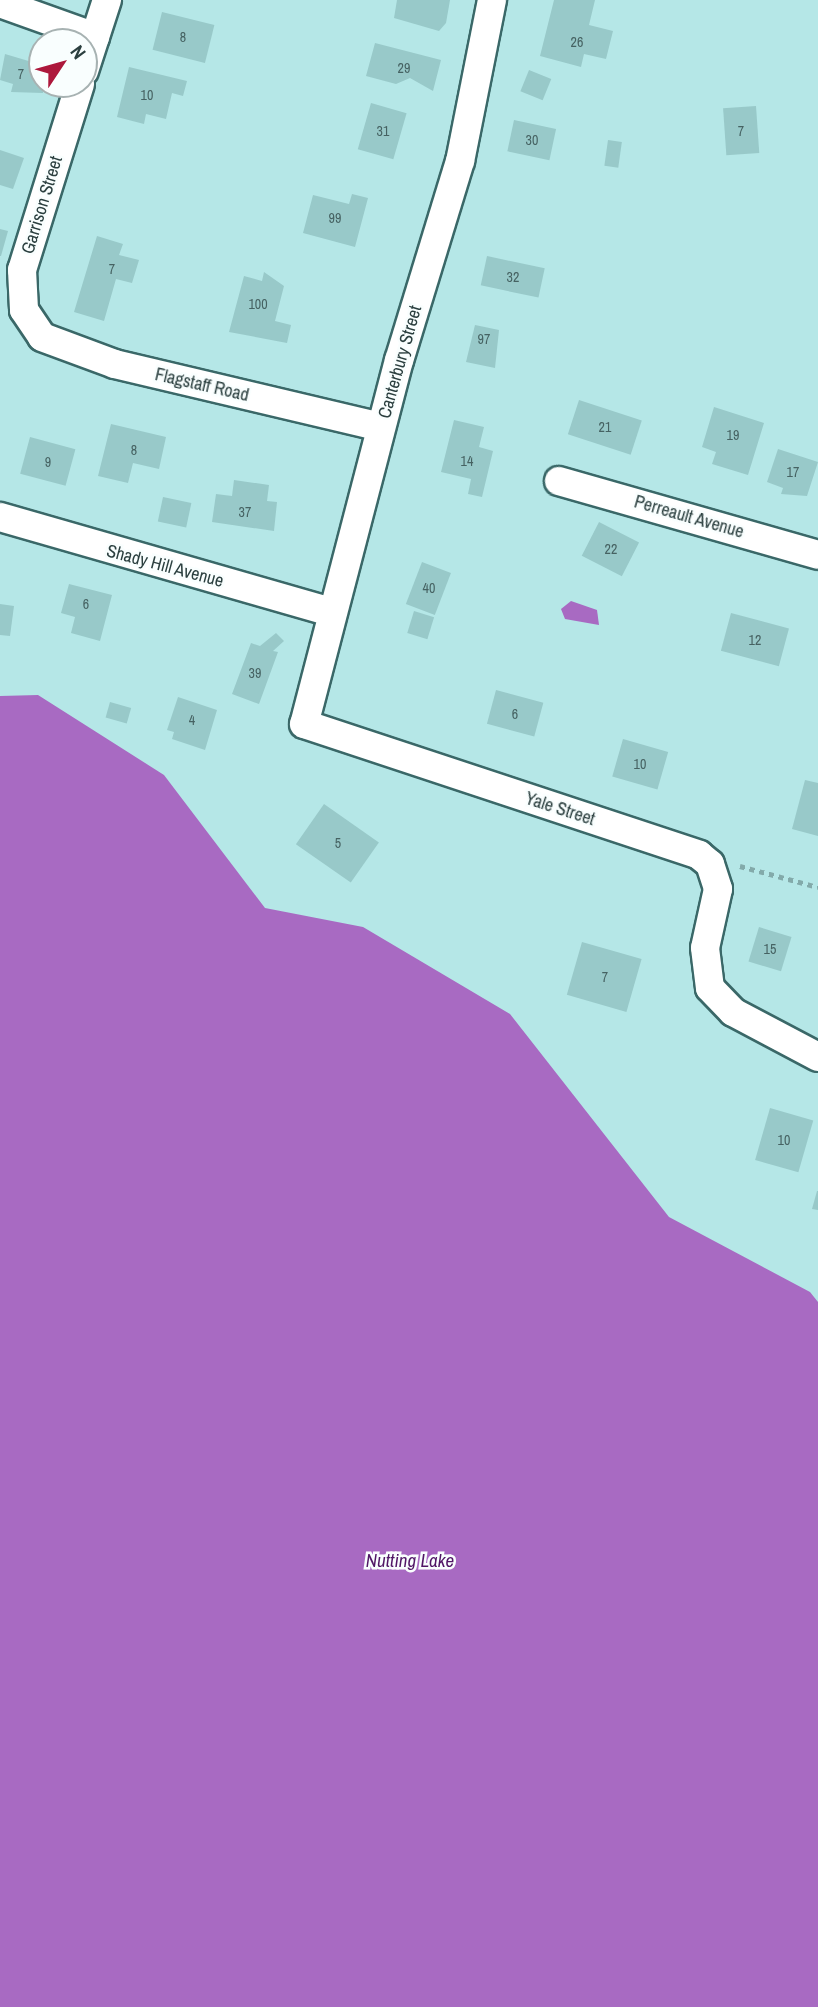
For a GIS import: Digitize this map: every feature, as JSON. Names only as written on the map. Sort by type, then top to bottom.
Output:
[{"type":"street","points":[[97,28],[107,0]]},
{"type":"street","name":"Canterbury Street","points":[[304,724],[381,427],[460,161],[492,0]]},
{"type":"street","points":[[0,4],[68,28]]},
{"type":"street","name":"Garrison Street","points":[[32,326],[22,270],[76,98]]},
{"type":"street","name":"Flagstaff Road","points":[[32,326],[54,345],[115,364],[381,427]]},
{"type":"street","name":"Perreault Avenue","points":[[559,481],[818,555]]},
{"type":"street","name":"Shady Hill Avenue","points":[[0,517],[331,612]]},
{"type":"street","name":"Yale Street","points":[[304,724],[699,855]]},
{"type":"street","points":[[699,855],[710,864],[718,889],[705,948],[710,988],[733,1012],[818,1057]]},
{"type":"path","points":[[699,855],[818,887]]},
{"type":"water","points":[[571,601],[597,610],[599,625],[565,619],[561,609]]},
{"type":"water","name":"Nutting Lake","points":[[38,695],[164,775],[265,908],[363,927],[510,1014],[669,1217],[810,1292],[818,1302],[818,2007],[0,2007],[0,696]]},
{"type":"building","points":[[397,0],[450,0],[446,23],[439,31],[394,18]]},
{"type":"building","points":[[554,0],[595,0],[589,25],[613,31],[606,59],[584,54],[581,67],[540,56]]},
{"type":"building","points":[[162,12],[214,25],[205,63],[153,50]]},
{"type":"building","points":[[375,43],[441,60],[433,91],[410,78],[396,84],[366,76]]},
{"type":"building","points":[[5,54],[28,61],[28,93],[11,92],[13,84],[0,80]]},
{"type":"building","points":[[129,67],[187,81],[183,96],[172,93],[166,119],[146,114],[144,124],[117,117]]},
{"type":"building","points":[[529,70],[551,79],[543,100],[520,91]]},
{"type":"building","points":[[371,103],[407,113],[393,159],[358,149]]},
{"type":"building","points":[[756,106],[759,153],[726,155],[723,108]]},
{"type":"building","points":[[514,120],[556,129],[549,160],[507,151]]},
{"type":"building","points":[[608,140],[622,142],[618,168],[604,166]]},
{"type":"building","points":[[0,150],[24,158],[13,189],[0,185]]},
{"type":"building","points":[[352,194],[368,198],[355,247],[303,233],[313,195],[349,204]]},
{"type":"building","points":[[0,229],[8,231],[1,256],[0,256]]},
{"type":"building","points":[[97,236],[123,244],[119,255],[139,260],[132,283],[116,279],[104,321],[74,312]]},
{"type":"building","points":[[487,256],[545,268],[538,298],[481,285]]},
{"type":"building","points":[[264,272],[284,286],[275,321],[291,325],[287,343],[229,332],[244,276],[262,281]]},
{"type":"building","points":[[475,325],[499,330],[495,368],[466,362]]},
{"type":"building","points":[[579,400],[642,420],[631,455],[568,434]]},
{"type":"building","points":[[714,407],[764,423],[748,475],[712,464],[716,452],[702,447]]},
{"type":"building","points":[[454,420],[484,427],[479,447],[493,451],[482,497],[468,494],[471,479],[441,472]]},
{"type":"building","points":[[111,424],[166,437],[159,469],[133,463],[128,483],[98,476]]},
{"type":"building","points":[[30,437],[75,449],[66,486],[20,474]]},
{"type":"building","points":[[778,449],[818,462],[807,496],[781,494],[783,488],[767,482]]},
{"type":"building","points":[[234,480],[269,485],[267,501],[277,502],[274,531],[212,522],[216,494],[232,496]]},
{"type":"building","points":[[163,497],[191,503],[186,527],[158,521]]},
{"type":"building","points":[[599,522],[639,542],[622,576],[582,556]]},
{"type":"building","points":[[422,562],[451,573],[435,615],[406,604]]},
{"type":"building","points":[[69,584],[112,595],[100,641],[71,633],[75,617],[61,613]]},
{"type":"building","points":[[0,604],[14,606],[10,636],[0,635]]},
{"type":"building","points":[[414,611],[434,617],[427,639],[407,633]]},
{"type":"building","points":[[731,613],[789,629],[779,666],[721,651]]},
{"type":"building","points":[[276,633],[284,641],[273,651],[278,652],[259,704],[232,694],[251,643],[260,646]]},
{"type":"building","points":[[496,690],[543,703],[534,736],[487,724]]},
{"type":"building","points":[[178,697],[217,710],[205,750],[172,739],[174,732],[167,730]]},
{"type":"building","points":[[110,702],[131,708],[127,723],[106,717]]},
{"type":"building","points":[[623,739],[668,752],[657,789],[612,776]]},
{"type":"building","points":[[805,780],[818,783],[818,836],[792,829]]},
{"type":"building","points":[[324,804],[379,842],[351,883],[296,844]]},
{"type":"building","points":[[759,927],[792,937],[781,971],[748,961]]},
{"type":"building","points":[[582,942],[642,959],[626,1012],[567,995]]},
{"type":"building","points":[[770,1108],[813,1120],[798,1172],[755,1160]]},
{"type":"building","points":[[818,1191],[818,1210],[812,1209]]}]
